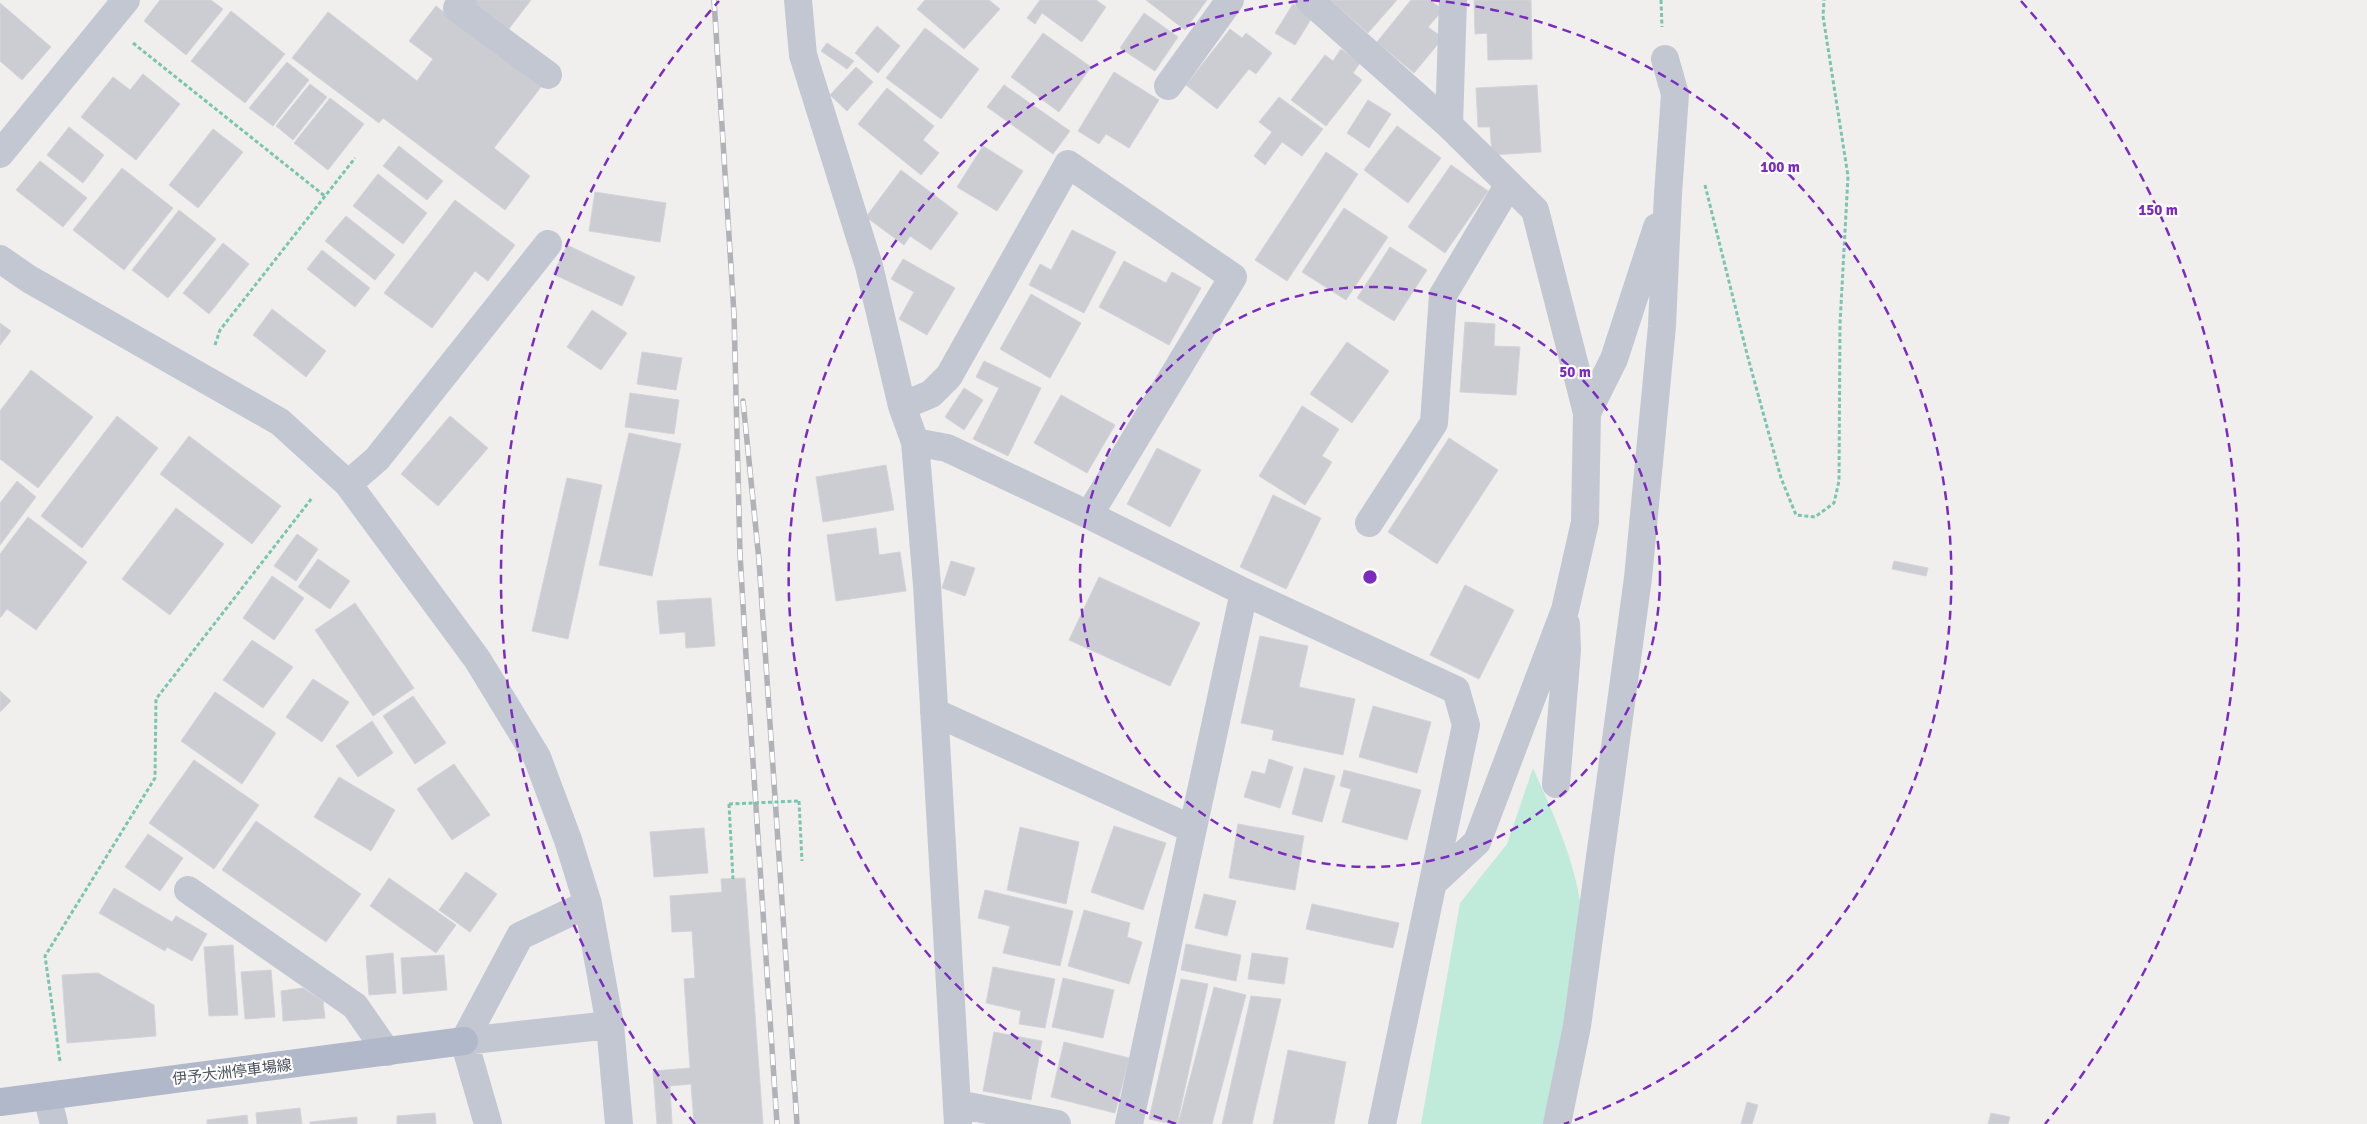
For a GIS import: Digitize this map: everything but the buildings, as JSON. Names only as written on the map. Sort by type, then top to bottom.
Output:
[{"type":"main road","name":"伊予大洲停車場線","points":[[0,1102],[464,1041]]},
{"type":"street","points":[[0,154],[126,0]]},
{"type":"street","points":[[463,0],[457,8],[548,75]]},
{"type":"street","points":[[798,0],[804,55],[869,266],[902,406],[915,442],[927,585],[958,1114],[1057,1124]]},
{"type":"street","points":[[1168,86],[1230,0]]},
{"type":"street","points":[[1308,0],[1449,125],[1535,210],[1587,412],[1586,522],[1565,610],[1477,842],[1433,883]]},
{"type":"street","points":[[1449,125],[1453,0]]},
{"type":"street","points":[[1557,1124],[1577,1026],[1638,578],[1662,326],[1675,94],[1665,59]]},
{"type":"street","points":[[902,406],[931,394],[949,376],[1068,164],[1233,277],[1089,515]]},
{"type":"street","points":[[1369,523],[1434,423],[1443,295],[1509,184]]},
{"type":"street","points":[[1587,412],[1614,359],[1668,194]]},
{"type":"street","points":[[343,478],[377,459],[548,244]]},
{"type":"street","points":[[0,259],[29,279],[280,422],[343,478],[477,659],[537,757],[568,840],[588,904],[610,1025],[618,1124]]},
{"type":"street","points":[[915,442],[947,448],[1089,515],[1244,592],[1456,690],[1466,725],[1382,1124]]},
{"type":"street","points":[[1129,1124],[1244,592]]},
{"type":"street","points":[[1556,784],[1567,650],[1565,610]]},
{"type":"street","points":[[934,712],[1192,829]]},
{"type":"street","points":[[188,890],[355,1006],[387,1052]]},
{"type":"street","points":[[488,1124],[464,1041],[520,936],[588,904]]},
{"type":"street","points":[[464,1041],[610,1025]]},
{"type":"street","points":[[54,1124],[56,1095]]},
{"type":"path","points":[[1703,176],[1727,281],[1781,478],[1796,515],[1815,516],[1834,503],[1839,481],[1840,324],[1848,176],[1823,16],[1824,0]]},
{"type":"path","points":[[109,23],[326,197]]},
{"type":"path","points":[[202,378],[220,330],[355,158]]},
{"type":"path","points":[[56,1095],[45,956],[155,778],[156,699],[312,498],[343,478]]},
{"type":"path","points":[[733,878],[730,804],[799,801],[802,861]]},
{"type":"green space","points":[[1533,768],[1568,853],[1581,907],[1563,1044],[1546,1124],[1421,1124],[1460,903],[1507,844]]},
{"type":"railway","points":[[714,0],[734,314],[740,554],[777,1124]]},
{"type":"railway","points":[[743,401],[759,560],[797,1124]]}]
